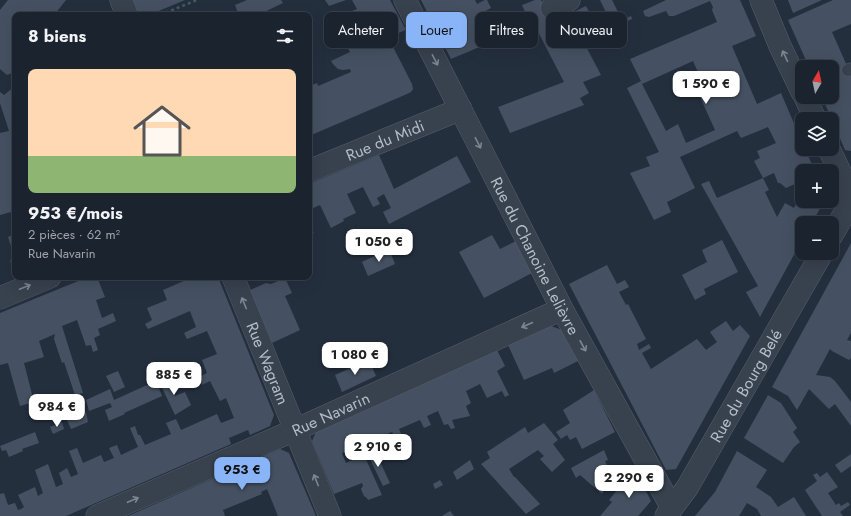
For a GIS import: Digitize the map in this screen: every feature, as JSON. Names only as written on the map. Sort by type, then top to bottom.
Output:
[{"type":"street","points":[[121,0],[126,12]]},
{"type":"street","name":"Rue du Chanoine Lelièvre","points":[[405,0],[562,309],[669,512]]},
{"type":"street","points":[[761,0],[780,46],[795,77]]},
{"type":"street","name":"Rue du Midi","points":[[312,170],[461,109]]},
{"type":"street","points":[[832,156],[851,195]]},
{"type":"street","points":[[839,223],[851,202]]},
{"type":"street","name":"Rue du Bourg Belé","points":[[669,512],[687,488],[818,260]]},
{"type":"street","points":[[0,298],[43,280]]},
{"type":"street","name":"Rue Wagram","points":[[234,280],[330,516]]},
{"type":"street","name":"Rue Navarin","points":[[97,516],[295,430],[562,309]]},
{"type":"path","points":[[167,12],[197,0]]},
{"type":"building","points":[[8,0],[66,0],[56,12],[12,12],[12,73],[7,75],[0,69],[0,10]]},
{"type":"building","points":[[131,0],[185,0],[156,12],[137,12]]},
{"type":"building","points":[[247,0],[281,0],[283,3],[264,12],[238,12],[235,5]]},
{"type":"building","points":[[325,0],[346,0],[329,6]]},
{"type":"building","points":[[352,0],[390,0],[396,12],[350,12],[357,9]]},
{"type":"building","points":[[421,0],[475,0],[477,4],[487,0],[491,8],[484,12],[475,12],[475,48],[477,48],[451,59],[445,48],[467,48],[467,12],[427,12]]},
{"type":"building","points":[[535,0],[541,0],[548,12],[546,12],[546,47],[538,32],[538,12],[525,12],[522,5]]},
{"type":"building","points":[[600,0],[612,0],[618,12],[606,12]]},
{"type":"building","points":[[666,0],[740,0],[756,36],[732,46],[757,104],[781,93],[795,126],[795,156],[808,156],[812,164],[795,164],[795,184],[786,188],[778,183],[774,173],[763,178],[754,161],[760,158],[757,151],[776,143],[768,127],[741,138],[737,131],[680,157],[695,188],[667,202],[671,212],[654,220],[630,173],[650,166],[646,157],[659,152],[627,88],[641,81],[630,59],[717,22],[710,1],[674,16],[669,16],[666,11],[649,17],[645,16],[643,11]],"holes":[[[693,61],[707,93],[700,97],[715,130],[686,143],[678,124],[666,131],[642,84]]]},
{"type":"building","points":[[788,0],[822,0],[793,13]]},
{"type":"building","points":[[833,0],[851,0],[851,24],[832,32],[851,75],[851,151],[845,150],[839,136],[839,112],[829,112],[825,104],[839,104],[839,60],[806,60],[788,20]]},
{"type":"building","points":[[586,6],[589,12],[574,12]]},
{"type":"building","points":[[398,15],[406,30],[398,33]]},
{"type":"building","points":[[631,16],[632,19],[627,21],[627,18]]},
{"type":"building","points":[[348,48],[394,48],[412,84],[413,89],[407,94],[312,135],[312,85],[317,83],[318,86],[351,72],[350,69],[338,69],[331,61],[350,52]]},
{"type":"building","points":[[546,48],[587,48],[601,75],[583,82],[589,93],[580,98],[584,105],[510,133],[498,107],[564,82]]},
{"type":"building","points":[[12,88],[12,212],[0,215],[0,133],[9,131],[0,103],[0,92],[4,95]]},
{"type":"building","points":[[379,155],[394,189],[457,156],[471,182],[389,224],[383,212],[391,208],[384,194],[377,198],[380,204],[373,207],[363,187],[347,194],[356,213],[343,219],[344,221],[331,228],[320,205],[312,209],[312,183]]},
{"type":"building","points":[[763,178],[769,190],[765,192],[777,217],[785,203],[794,208],[795,206],[795,208],[820,208],[816,216],[795,216],[795,253],[760,317],[746,292],[758,286],[701,184],[709,181],[717,198]]},
{"type":"building","points":[[12,235],[12,250],[8,237]]},
{"type":"building","points":[[492,235],[500,249],[516,241],[532,273],[484,298],[459,252]]},
{"type":"building","points":[[722,240],[738,272],[704,289],[706,294],[695,300],[682,275],[707,262],[702,250]]},
{"type":"building","points":[[851,243],[851,333],[847,340],[851,341],[851,358],[849,360],[830,349],[816,375],[830,377],[835,381],[851,402],[851,426],[835,404],[829,409],[809,389],[797,410],[788,396],[772,387]]},
{"type":"building","points":[[389,249],[395,264],[368,276],[362,262]]},
{"type":"building","points":[[607,265],[617,284],[625,280],[629,287],[619,292],[626,305],[628,304],[646,339],[637,344],[639,350],[649,344],[651,348],[642,353],[651,369],[697,339],[706,350],[717,342],[710,332],[726,321],[733,331],[740,325],[750,336],[676,469],[666,470],[569,284]]},
{"type":"building","points":[[81,280],[98,280],[105,297],[96,300],[102,318],[113,313],[116,321],[98,329],[100,335],[94,338],[98,350],[93,352],[91,345],[86,346],[77,320],[62,326],[83,393],[75,395],[64,362],[62,363],[54,339],[55,334],[39,341],[44,357],[24,363],[34,402],[20,406],[8,363],[0,365],[0,313]]},
{"type":"building","points":[[186,280],[219,280],[274,415],[270,426],[250,435],[248,430],[229,438],[231,444],[66,516],[0,516],[0,494],[4,493],[8,505],[15,503],[18,510],[24,507],[18,495],[35,487],[38,496],[43,493],[35,470],[48,464],[56,487],[63,484],[59,473],[67,468],[71,477],[78,474],[69,451],[77,448],[83,463],[101,455],[104,462],[114,458],[109,448],[117,445],[121,455],[138,447],[130,428],[135,426],[138,435],[140,435],[145,445],[171,434],[166,423],[176,419],[181,430],[217,414],[221,423],[234,418],[226,398],[220,401],[210,381],[202,385],[199,377],[207,373],[202,360],[217,354],[207,331],[187,339],[184,333],[196,327],[190,311],[148,329],[145,324],[152,320],[147,308],[167,300],[163,290]]},
{"type":"building","points":[[280,280],[286,280],[292,293],[285,296],[300,330],[272,343],[250,290],[266,283],[271,284]]},
{"type":"building","points":[[551,326],[562,330],[578,361],[554,373],[552,368],[524,380],[508,345]]},
{"type":"building","points":[[497,350],[505,366],[497,371],[509,395],[505,397],[502,391],[487,398],[480,384],[466,391],[471,403],[466,406],[470,416],[452,420],[455,428],[451,429],[448,424],[444,425],[438,411],[427,416],[431,425],[424,428],[420,420],[399,429],[403,438],[397,441],[392,432],[369,442],[370,445],[366,446],[363,444],[359,435],[351,438],[353,443],[345,446],[346,451],[342,453],[346,463],[364,455],[382,495],[368,500],[364,496],[361,489],[363,486],[362,483],[334,494],[312,441],[316,432]]},
{"type":"building","points":[[369,360],[376,376],[342,392],[335,375]]},
{"type":"building","points":[[118,371],[125,387],[114,392],[106,376]]},
{"type":"building","points":[[163,374],[164,377],[167,376],[175,396],[185,392],[191,405],[175,415],[157,377]]},
{"type":"building","points":[[156,381],[162,396],[124,413],[125,414],[109,421],[105,410],[112,407],[110,403],[89,411],[86,400],[110,389],[114,400]]},
{"type":"building","points":[[594,390],[615,432],[582,449],[576,437],[570,440],[567,435],[561,439],[556,432],[570,423],[563,410]]},
{"type":"building","points":[[768,395],[781,403],[797,428],[793,432],[800,442],[794,447],[783,463],[744,438]]},
{"type":"building","points":[[86,412],[88,422],[71,429],[67,420]]},
{"type":"building","points":[[62,422],[64,429],[53,434],[50,427]]},
{"type":"building","points":[[544,423],[558,440],[553,444],[565,460],[552,472],[540,459],[544,456],[538,450],[509,469],[514,477],[540,504],[526,514],[481,464],[490,458],[487,452],[525,427],[528,433]]},
{"type":"building","points":[[35,432],[39,443],[22,449],[23,451],[9,457],[6,450],[2,451],[0,446]]},
{"type":"building","points":[[280,449],[289,453],[316,516],[278,516],[267,489],[261,492],[262,494],[223,510],[225,516],[128,516]]},
{"type":"building","points":[[374,449],[390,483],[383,486],[367,453]]},
{"type":"building","points":[[604,450],[608,460],[605,461],[613,477],[600,483],[606,488],[602,494],[580,475],[576,478],[571,468]]},
{"type":"building","points":[[737,451],[767,470],[756,487],[771,497],[778,507],[794,497],[806,516],[761,516],[757,509],[747,503],[739,516],[695,516],[715,492]]},
{"type":"building","points":[[851,454],[851,466],[841,473],[835,465]]},
{"type":"building","points":[[470,460],[474,469],[457,480],[453,472]]},
{"type":"building","points":[[636,471],[651,501],[638,516],[600,516],[612,502],[609,500],[627,478]]},
{"type":"building","points":[[827,472],[838,487],[828,493],[836,505],[839,503],[841,506],[848,502],[850,505],[840,512],[843,516],[822,516],[805,490],[817,481],[813,475],[817,473],[820,477]]},
{"type":"building","points":[[440,480],[443,485],[435,489],[433,484]]},
{"type":"building","points":[[450,511],[454,516],[442,516]]}]
